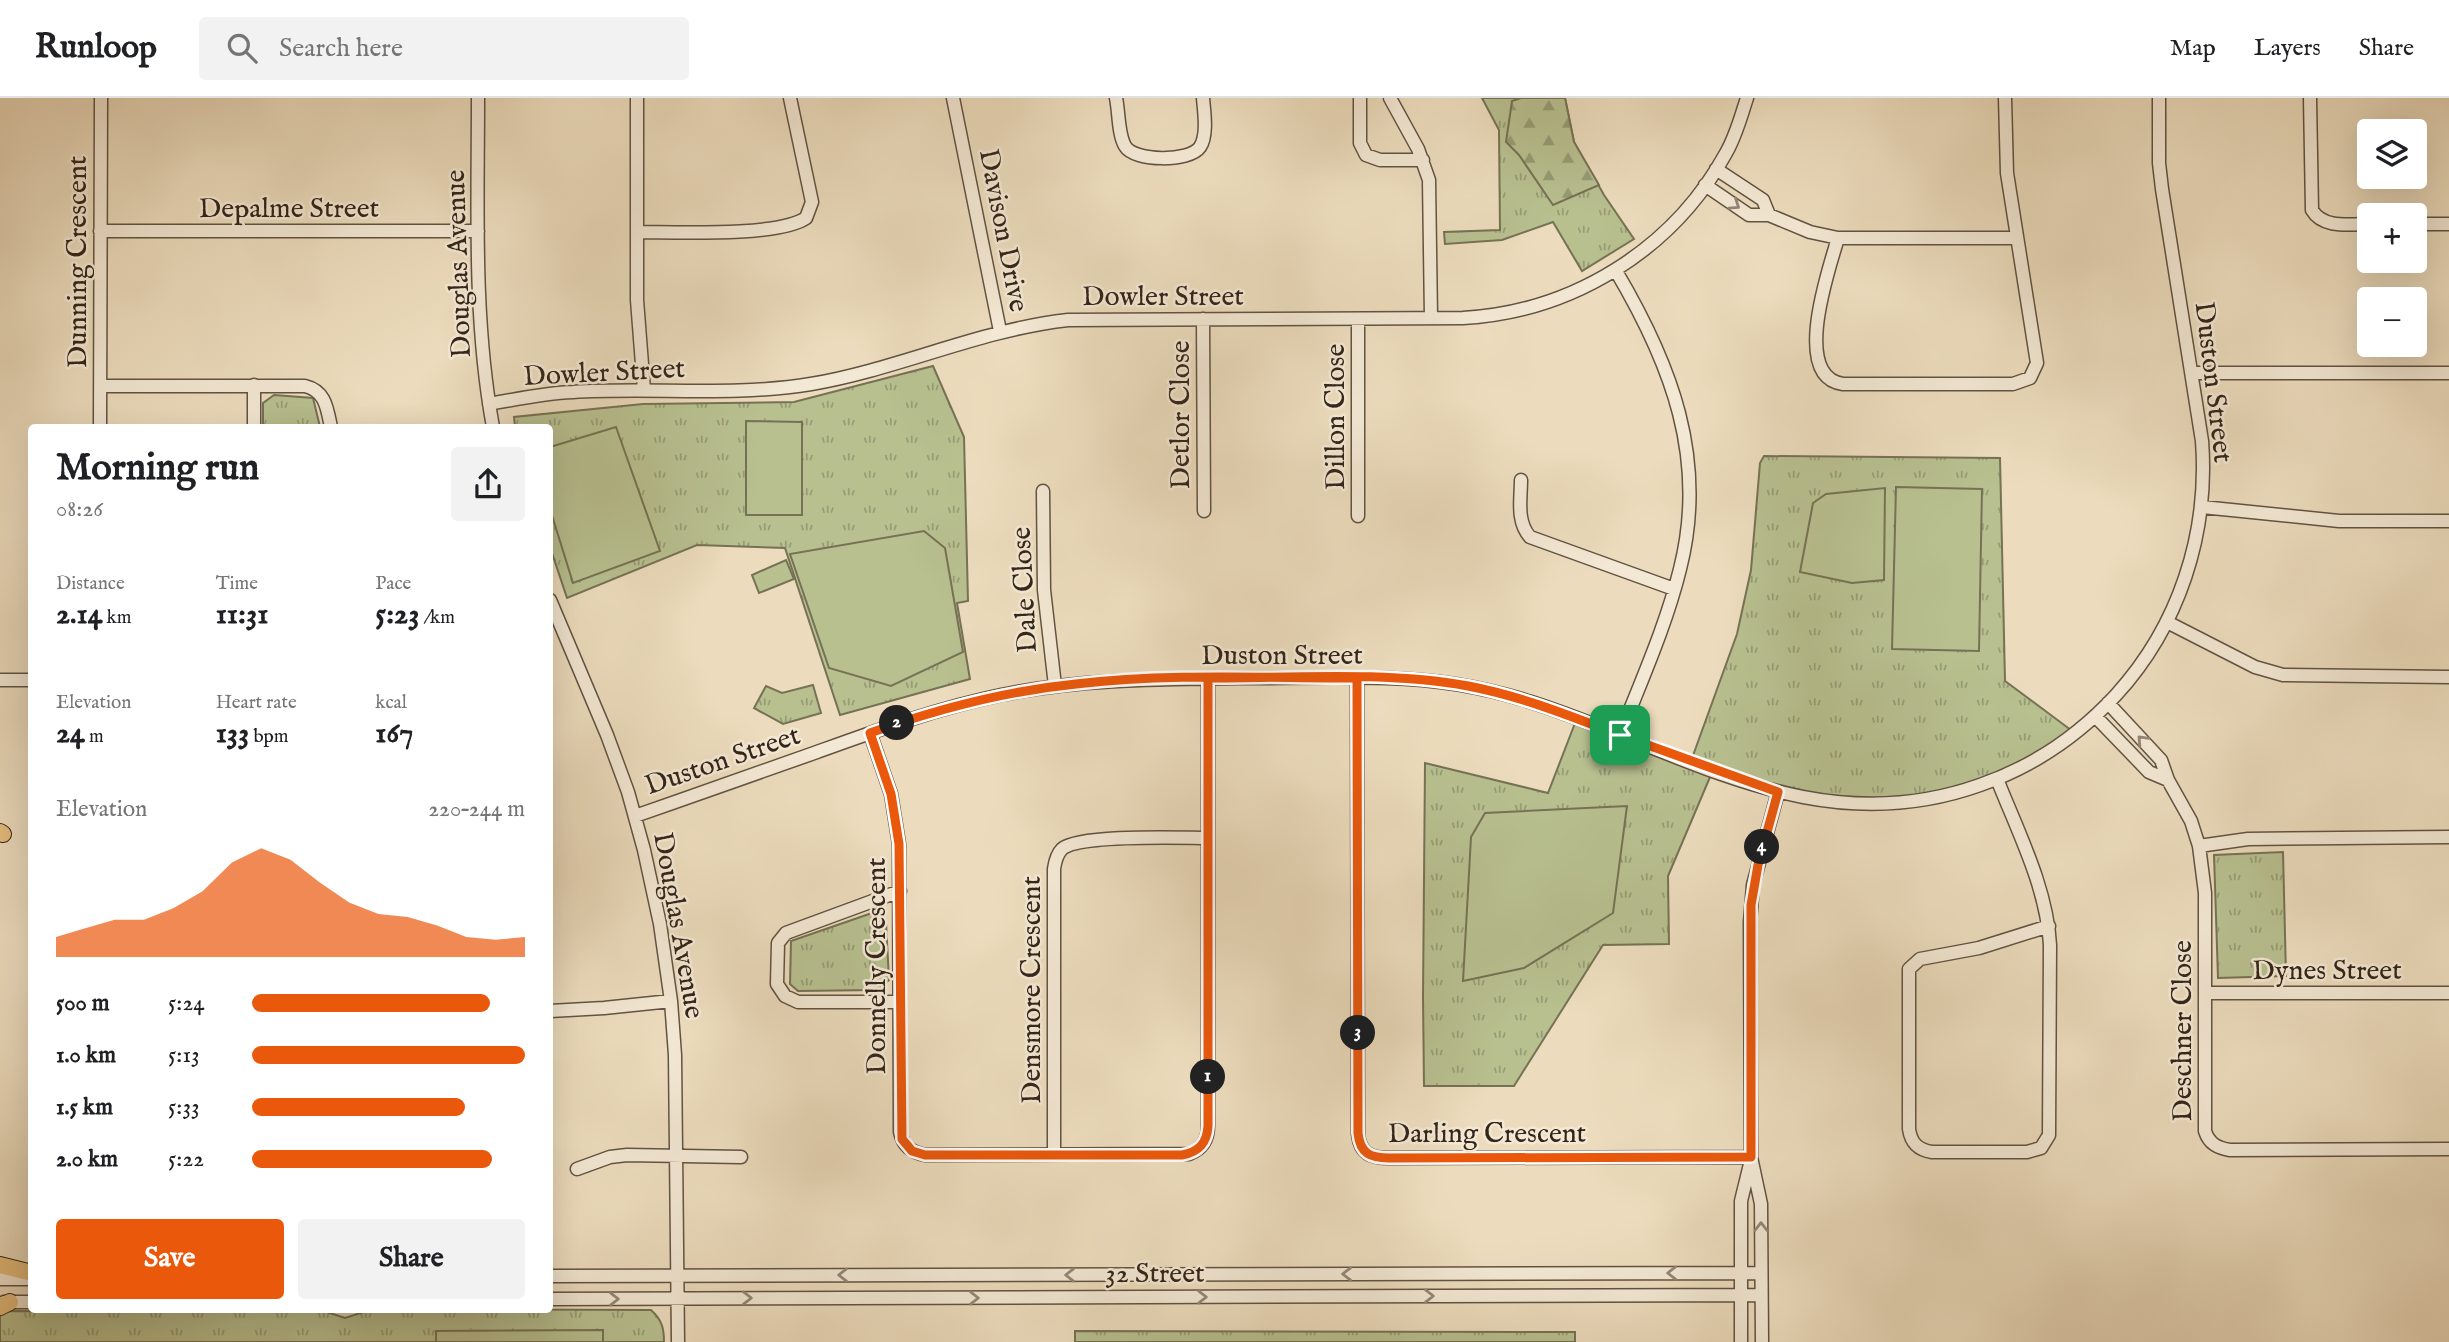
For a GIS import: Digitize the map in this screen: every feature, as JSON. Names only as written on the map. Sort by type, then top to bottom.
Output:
[{"type":"main road","points":[[0,1265],[28,1272]]},
{"type":"street","name":"Dunning Crescent","points":[[100,424],[101,98]]},
{"type":"street","name":"Douglas Avenue","points":[[478,98],[480,325],[492,424]]},
{"type":"street","points":[[637,98],[637,308],[644,390]]},
{"type":"street","points":[[637,232],[746,231],[789,226],[806,218],[812,202],[790,98]]},
{"type":"street","name":"Davison Drive","points":[[953,98],[1000,331]]},
{"type":"street","points":[[1116,98],[1123,142],[1130,152],[1142,157],[1185,157],[1200,147],[1204,134],[1203,98]]},
{"type":"street","points":[[1360,98],[1360,143],[1366,155],[1380,160],[1423,160]]},
{"type":"street","points":[[1390,98],[1423,160],[1430,190],[1431,318]]},
{"type":"street","name":"Dowler Street","points":[[489,404],[571,392],[757,390],[812,383],[853,375],[1000,331],[1049,322],[1085,319],[1431,318],[1489,316],[1533,308],[1580,290],[1615,271],[1664,233],[1716,169],[1733,138],[1747,98]]},
{"type":"street","points":[[1838,238],[1819,309],[1816,341],[1820,368],[1829,380],[1843,384],[2013,384],[2031,378],[2037,363],[2007,173],[2005,98]]},
{"type":"street","name":"Duston Street","points":[[635,816],[870,733],[959,705],[1055,686],[1121,680],[1357,678],[1427,681],[1479,688],[1528,701],[1778,792],[1803,799],[1848,805],[1905,803],[1951,795],[1997,779],[2037,759],[2095,716],[2108,703],[2141,664],[2167,622],[2191,559],[2202,507],[2204,456],[2162,189],[2159,163],[2159,98]]},
{"type":"street","points":[[2310,98],[2312,210],[2317,218],[2330,223],[2357,224]]},
{"type":"street","points":[[1716,169],[1763,200],[1769,215]]},
{"type":"street","points":[[1705,185],[1749,215],[1769,215],[1789,225],[1838,238],[2016,238]]},
{"type":"street","points":[[2427,224],[2449,224]]},
{"type":"street","name":"Depalme Street","points":[[100,231],[478,231]]},
{"type":"street","points":[[1615,271],[1660,352],[1671,383],[1687,457],[1688,511],[1684,549],[1674,589],[1620,735]]},
{"type":"street","name":"Detlor Close","points":[[1203,319],[1204,511]]},
{"type":"street","name":"Dillon Close","points":[[1358,319],[1358,516]]},
{"type":"street","points":[[2192,373],[2449,373]]},
{"type":"street","points":[[254,385],[254,424]]},
{"type":"street","points":[[100,386],[305,386],[316,390],[326,402],[330,424]]},
{"type":"street","points":[[1521,480],[1520,517],[1524,531],[1530,537],[1674,589]]},
{"type":"street","name":"Dale Close","points":[[1043,491],[1045,599],[1055,686]]},
{"type":"street","points":[[2202,507],[2339,521],[2449,521]]},
{"type":"street","points":[[2167,622],[2255,667],[2283,675],[2449,677]]},
{"type":"street","name":"Douglas Avenue","points":[[555,626],[607,735],[635,816],[656,904],[671,1001],[675,1055],[678,1342]]},
{"type":"street","name":"Donnelly Crescent","points":[[870,733],[895,811],[899,844],[900,1132],[906,1146],[925,1155],[1182,1155],[1194,1152],[1205,1142],[1208,1126],[1208,678]]},
{"type":"street","name":"Darling Crescent","points":[[1357,678],[1358,1133],[1360,1144],[1366,1153],[1371,1157],[1389,1158],[1751,1157]]},
{"type":"street","points":[[0,680],[28,680]]},
{"type":"street","name":"Deschner Close","points":[[2108,703],[2161,760],[2199,846],[2205,893],[2205,1131],[2215,1146],[2230,1150],[2449,1149]]},
{"type":"street","name":"Deschner Close","points":[[2095,716],[2149,772],[2168,780]]},
{"type":"street","points":[[1997,779],[2044,904],[2049,926],[2048,1140],[2040,1148],[2027,1152],[1932,1152],[1920,1149],[1911,1141],[1909,1129],[1909,969],[1920,959],[1979,948],[2049,926]]},
{"type":"street","points":[[1762,1342],[1761,1204],[1751,1157],[1751,905],[1758,865],[1778,792]]},
{"type":"street","points":[[2199,846],[2248,839],[2449,837]]},
{"type":"street","name":"Densmore Crescent","points":[[1054,1154],[1055,860],[1062,849],[1083,842],[1134,838],[1207,838]]},
{"type":"street","points":[[899,1002],[798,1002],[781,992],[777,979],[778,943],[786,933],[900,891]]},
{"type":"street","name":"Dynes Street","points":[[2205,993],[2449,993]]},
{"type":"street","points":[[553,1011],[671,1001]]},
{"type":"street","points":[[577,1169],[618,1156],[741,1157]]},
{"type":"street","points":[[1741,1342],[1741,1201],[1751,1157]]},
{"type":"street","name":"32 Street","points":[[553,1276],[1761,1273]]},
{"type":"street","points":[[0,1279],[28,1279]]},
{"type":"street","name":"32 Street","points":[[553,1299],[1762,1295]]},
{"type":"street","points":[[3,1304],[28,1302]]},
{"type":"green space","points":[[1482,98],[1565,98],[1574,142],[1604,195],[1634,239],[1582,271],[1553,222],[1502,240],[1445,244],[1444,232],[1500,230],[1499,130]]},
{"type":"green space","points":[[1521,98],[1565,98],[1574,142],[1599,185],[1553,205],[1519,155],[1506,142],[1512,101]]},
{"type":"green space","points":[[933,366],[964,437],[968,601],[957,603],[970,679],[840,715],[785,548],[697,545],[567,598],[553,556],[553,424],[515,424],[514,417],[643,404],[794,402]]},
{"type":"green space","points":[[274,395],[313,398],[319,424],[263,424],[263,403]]},
{"type":"green space","points":[[746,421],[802,422],[802,515],[746,515]]},
{"type":"green space","points":[[616,427],[660,551],[573,583],[553,519],[553,446]]},
{"type":"green space","points":[[1764,456],[2000,458],[2005,681],[2075,733],[1974,788],[1848,805],[1713,770],[1668,876],[1669,944],[1603,945],[1514,1086],[1424,1086],[1425,763],[1548,793],[1577,718],[1691,761],[1737,634],[1751,570],[1760,463]]},
{"type":"green space","points":[[1896,487],[1982,489],[1979,651],[1892,649]]},
{"type":"green space","points":[[1885,488],[1884,580],[1852,583],[1800,572],[1813,503],[1826,494]]},
{"type":"green space","points":[[924,531],[945,548],[963,652],[891,686],[829,668],[790,554]]},
{"type":"green space","points":[[786,560],[794,579],[759,593],[752,575]]},
{"type":"green space","points":[[813,685],[821,713],[783,724],[754,708],[766,686],[782,693]]},
{"type":"green space","points":[[1627,806],[1613,913],[1524,968],[1463,981],[1471,837],[1485,813]]},
{"type":"green space","points":[[2283,852],[2286,976],[2218,978],[2214,855]]},
{"type":"green space","points":[[875,912],[886,922],[889,980],[877,990],[798,991],[790,984],[791,941]]},
{"type":"green space","points":[[651,1310],[662,1324],[664,1342],[0,1342],[0,1316],[8,1311],[330,1313],[345,1318],[361,1313]]},
{"type":"green space","points":[[603,1330],[603,1342],[436,1342],[436,1331]]},
{"type":"green space","points":[[1075,1331],[1575,1332],[1575,1342],[1075,1342]]},
{"type":"route","points":[[1620,735],[1545,706],[1448,683],[1390,678],[1357,678],[1208,678],[1208,1126],[1205,1142],[1194,1152],[1182,1155],[925,1155],[912,1151],[902,1139],[899,844],[891,794],[870,733],[996,696],[1076,684],[1157,679],[1208,678],[1282,678],[1357,678],[1358,1133],[1360,1144],[1366,1153],[1378,1158],[1751,1157],[1751,905],[1753,885],[1778,792],[1620,735]]}]
